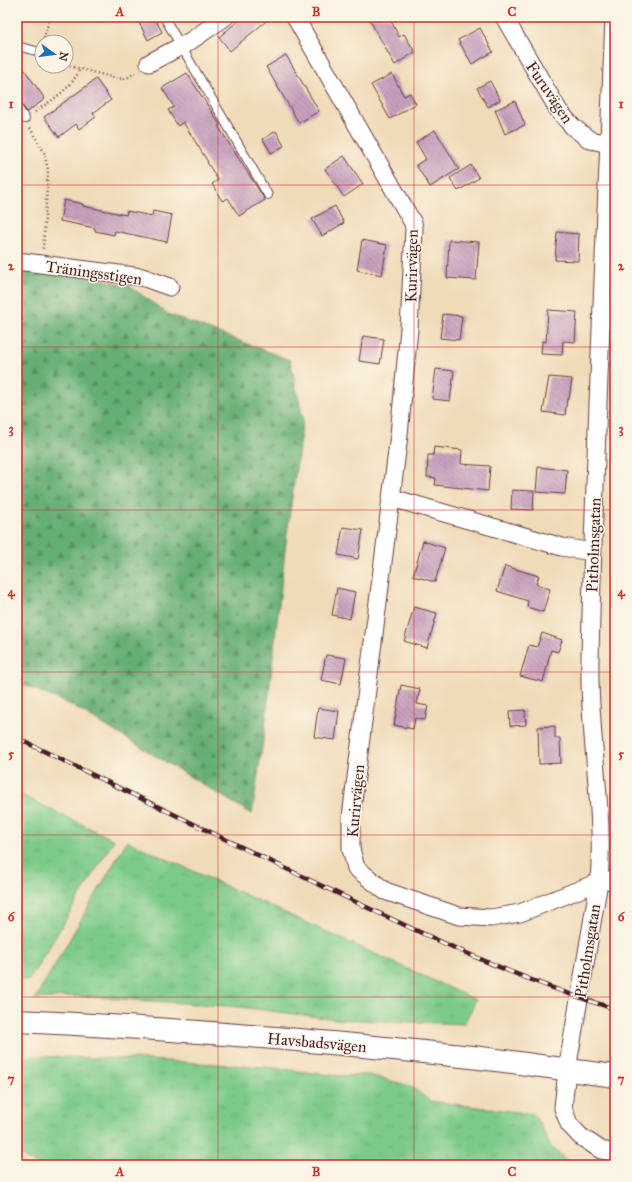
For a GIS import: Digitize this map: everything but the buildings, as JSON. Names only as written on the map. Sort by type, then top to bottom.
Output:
[{"type":"main road","name":"Havsbadsvägen","points":[[17,1021],[131,1027],[282,1038],[464,1056],[615,1076]]},
{"type":"street","points":[[149,64],[181,47],[226,17]]},
{"type":"street","name":"Kurirvägen","points":[[295,17],[360,128],[413,223],[414,228],[409,329],[392,498],[351,817],[351,850],[356,868],[385,891],[459,916],[491,918],[520,913],[607,880]]},
{"type":"street","name":"Furuvägen","points":[[504,17],[559,111],[573,127],[590,140],[612,145]]},
{"type":"street","name":"Pitholmsgatan","points":[[614,17],[608,350],[592,552],[589,697],[600,824],[601,853],[607,880],[567,1070],[564,1108],[569,1124],[580,1136],[601,1150],[615,1153]]},
{"type":"street","name":"Träningsstigen","points":[[17,261],[142,277],[170,287]]},
{"type":"street","points":[[392,498],[562,547],[592,552]]},
{"type":"lane","points":[[164,17],[268,196]]},
{"type":"lane","points":[[17,46],[34,50]]},
{"type":"lane","points":[[17,107],[25,120]]},
{"type":"path","points":[[45,34],[50,17]]},
{"type":"path","points":[[74,67],[119,79],[132,75],[149,64]]},
{"type":"path","points":[[42,264],[48,170],[44,152],[25,120],[63,92],[75,80],[80,69]]},
{"type":"green space","points":[[17,263],[128,285],[168,314],[290,360],[303,419],[287,533],[265,728],[252,814],[71,705],[17,682]]},
{"type":"green space","points":[[17,793],[114,840],[29,980],[17,979]]},
{"type":"green space","points":[[127,841],[476,1000],[464,1024],[334,1019],[240,1007],[77,996],[35,999]]},
{"type":"green space","points":[[32,1056],[132,1059],[265,1067],[340,1076],[369,1075],[410,1086],[430,1101],[533,1114],[540,1124],[550,1146],[572,1165],[39,1165],[17,1154],[17,1061]]},
{"type":"railway","points":[[17,738],[244,849],[465,953],[539,983],[615,1009]]}]
